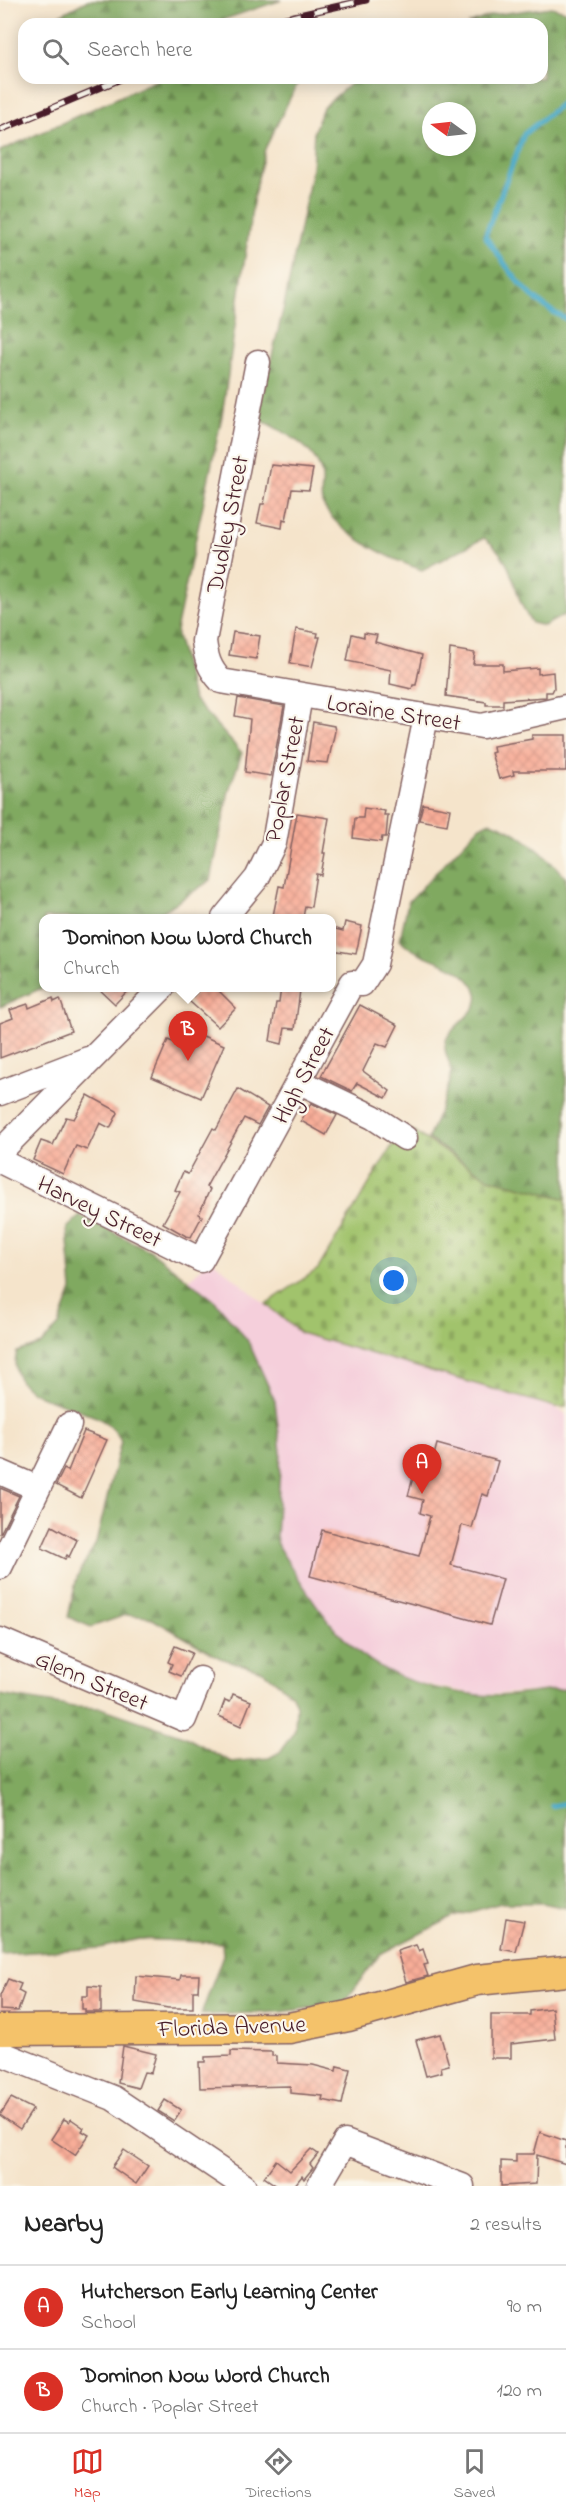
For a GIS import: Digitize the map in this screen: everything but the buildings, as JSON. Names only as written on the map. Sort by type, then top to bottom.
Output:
[{"type":"main road","name":"Florida Avenue","points":[[0,2030],[289,2028],[348,2016],[477,1980],[566,1971]]},
{"type":"street","name":"Dudley Street","points":[[221,681],[212,671],[206,657],[204,641],[258,362]]},
{"type":"street","name":"Loraine Street","points":[[221,681],[482,726],[566,707]]},
{"type":"street","name":"Poplar Street","points":[[227,914],[257,878],[274,843],[300,696]]},
{"type":"street","name":"High Street","points":[[201,1260],[300,1082],[342,981],[362,984],[375,964],[426,717]]},
{"type":"street","points":[[0,1152],[157,992]]},
{"type":"street","points":[[0,1093],[96,1056]]},
{"type":"street","points":[[300,1082],[373,1117],[405,1138]]},
{"type":"street","name":"Harvey Street","points":[[0,1161],[201,1260]]},
{"type":"street","points":[[0,1567],[69,1425]]},
{"type":"street","points":[[0,1472],[37,1488]]},
{"type":"street","name":"Glenn Street","points":[[0,1640],[184,1719],[200,1679]]},
{"type":"street","points":[[0,2053],[112,2098],[244,2186]]},
{"type":"street","points":[[319,2186],[345,2142],[462,2186]]},
{"type":"shaded area","points":[[210,1258],[300,1333],[555,1407],[566,1415],[566,1689],[481,1695],[401,1679],[377,1667],[346,1641],[321,1613],[279,1548],[215,1301],[188,1282]]},
{"type":"green space","points":[[88,0],[282,0],[228,18],[54,18]]},
{"type":"green space","points":[[551,7],[566,11],[566,614],[544,626],[532,623],[525,613],[503,558],[484,538],[422,570],[381,553],[353,536],[331,516],[323,505],[322,478],[314,457],[287,434],[257,418],[284,306],[312,170],[314,131],[323,107],[350,84],[548,84],[548,18],[484,18]]},
{"type":"green space","points":[[148,84],[297,84],[265,149],[254,195],[222,416],[176,631],[193,699],[242,753],[229,790],[211,880],[159,914],[39,914],[39,989],[0,1007],[0,151]]},
{"type":"green space","points":[[491,822],[523,838],[566,878],[566,1199],[488,1178],[428,1139],[450,1080],[451,1069],[445,1043],[451,1032],[474,1007],[477,993],[473,985],[457,970],[417,952],[400,939],[408,902],[480,826]]},
{"type":"green space","points":[[404,1126],[488,1178],[566,1199],[566,1407],[555,1407],[300,1333],[266,1304],[318,1269]]},
{"type":"green space","points":[[80,1216],[151,1251],[215,1301],[248,1341],[275,1401],[281,1452],[276,1537],[279,1548],[338,1632],[380,1667],[407,1679],[440,1689],[490,1696],[566,1689],[566,1908],[543,1903],[501,1903],[453,1917],[380,1954],[344,2003],[281,2012],[201,2015],[223,1955],[222,1943],[139,1939],[100,1948],[0,1954],[0,1695],[74,1707],[101,1708],[186,1737],[231,1762],[269,1758],[280,1752],[295,1730],[296,1705],[292,1695],[263,1671],[220,1658],[149,1617],[126,1615],[91,1627],[68,1617],[77,1577],[96,1543],[121,1441],[110,1426],[94,1416],[37,1394],[23,1385],[16,1371],[17,1352],[41,1344],[59,1325],[72,1290],[67,1228]]},
{"type":"waterway","points":[[566,100],[524,134],[485,236],[520,284],[541,303],[566,319]]},
{"type":"waterway","points":[[552,1806],[566,1803]]},
{"type":"railway","points":[[286,18],[366,0]]},
{"type":"railway","points":[[0,130],[109,84]]},
{"type":"place","name":"Dominon Now Word Church","points":[[188,1061]]},
{"type":"place","name":"Hutcherson Early Learning Center","points":[[422,1494]]}]
